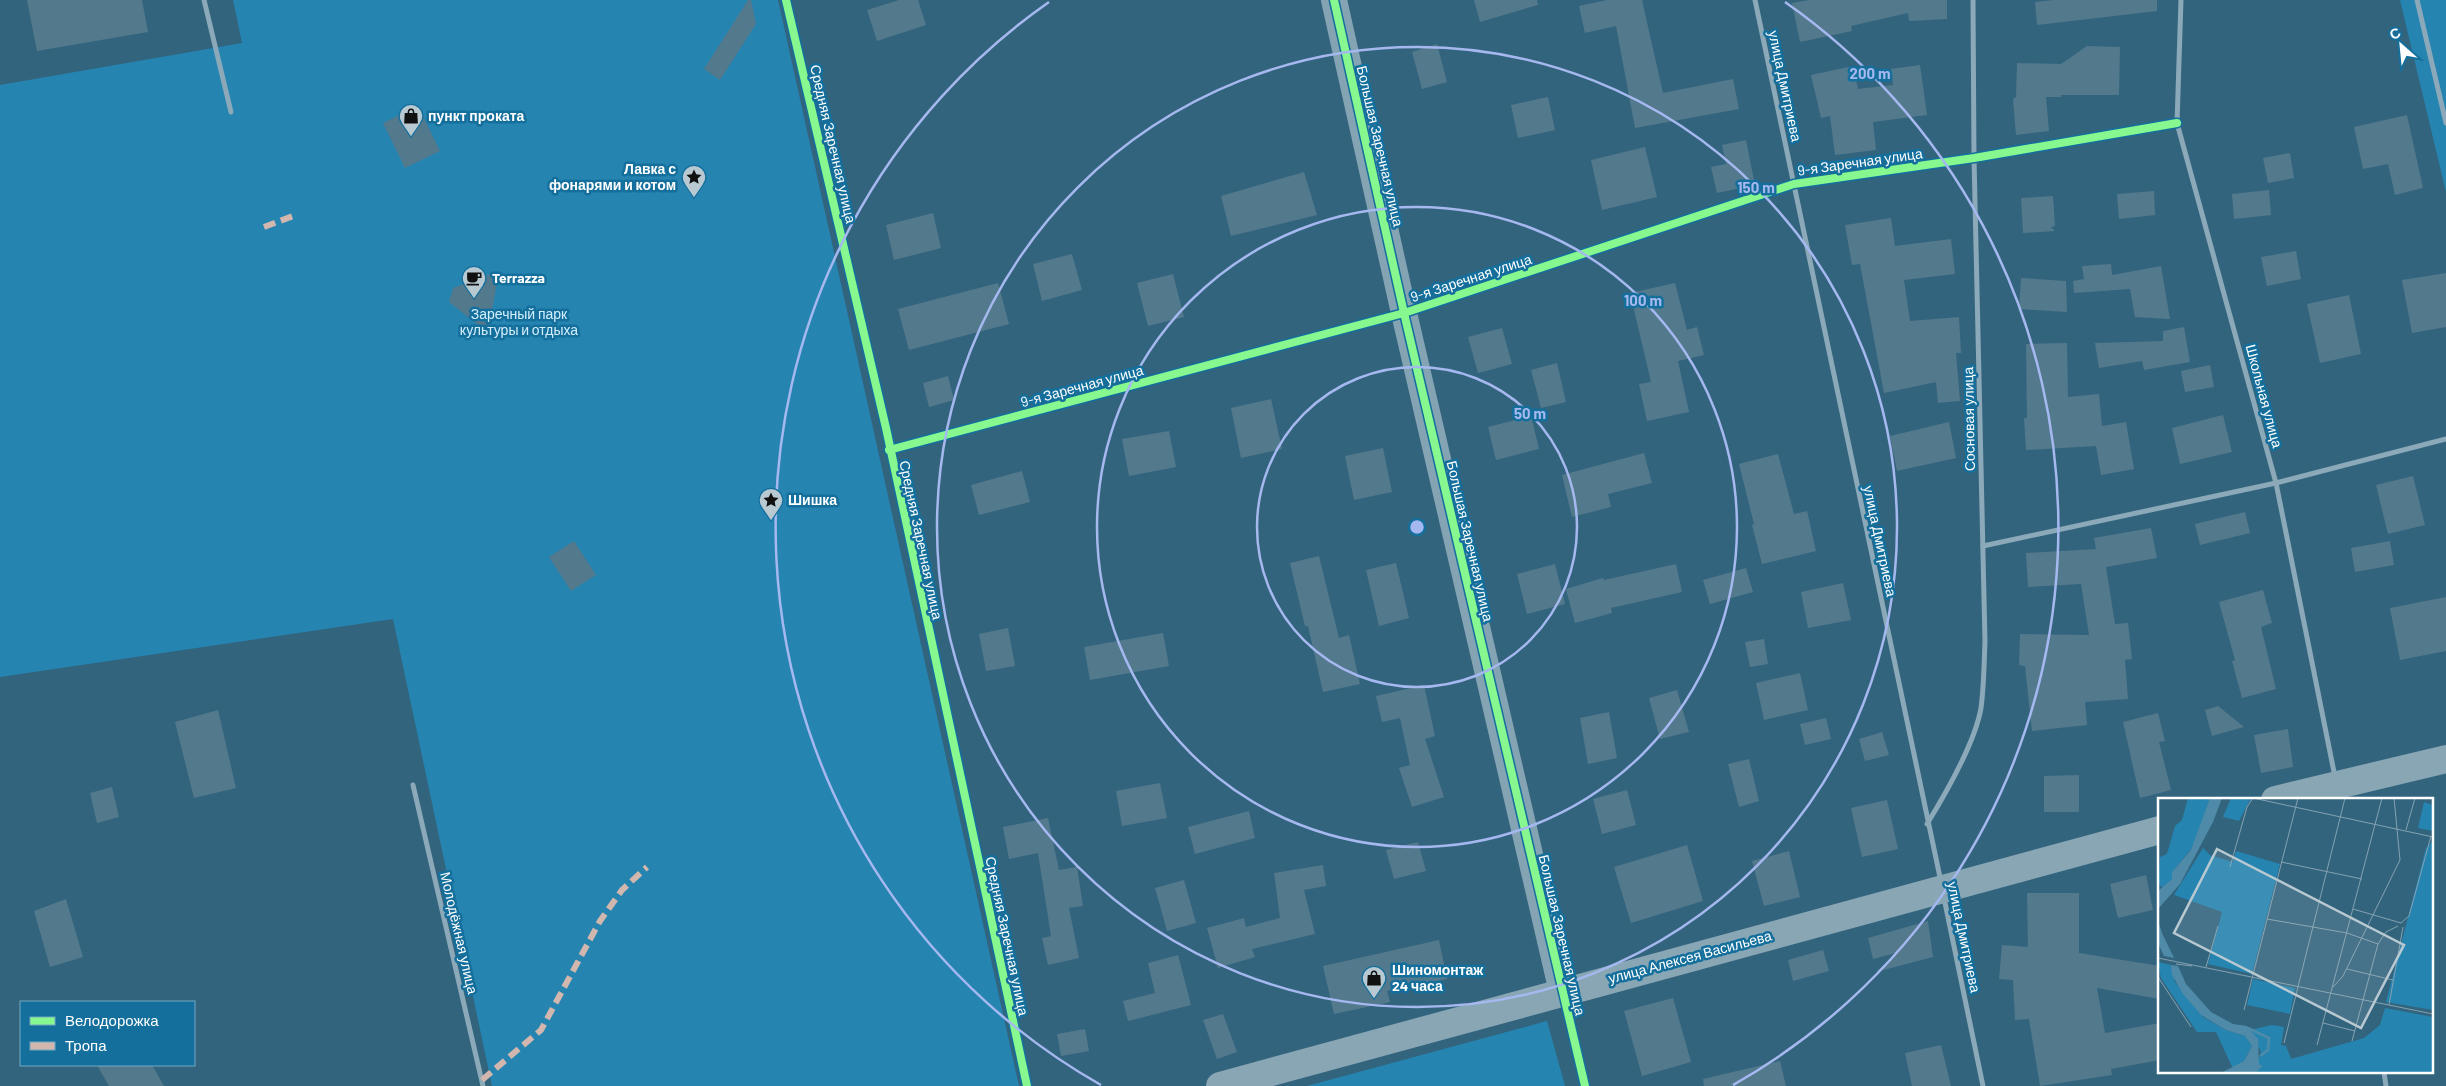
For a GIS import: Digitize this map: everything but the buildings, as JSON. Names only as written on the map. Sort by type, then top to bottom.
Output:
[{"type":"main road","points":[[2284,798],[2337,788],[2446,758]]},
{"type":"main road","name":"улица Алексея Васильева","points":[[1220,1086],[2158,831]]},
{"type":"street","points":[[204,0],[231,112]]},
{"type":"street","name":"Средняя Заречная улица","points":[[786,0],[886,428],[889,450],[1027,1086]]},
{"type":"street","name":"Большая Заречная улица","points":[[1334,0],[1404,313],[1585,1086]]},
{"type":"street","name":"улица Дмитриева","points":[[1755,0],[1983,1086]]},
{"type":"street","name":"Сосновая улица","points":[[1927,824],[1947,791],[1963,758],[1981,709],[1985,642],[1974,158],[1973,0]]},
{"type":"street","name":"Школьная улица","points":[[2181,0],[2177,123],[2276,483],[2337,788]]},
{"type":"street","points":[[2417,0],[2446,123]]},
{"type":"street","name":"9-я Заречная улица","points":[[889,450],[1404,313],[1794,184],[1974,158],[2177,123]]},
{"type":"street","points":[[1983,546],[2276,483],[2446,439]]},
{"type":"street","name":"Молодёжная улица","points":[[413,785],[484,1086]]},
{"type":"green space","name":"Заречный парк культуры и отдыха","points":[[233,0],[778,0],[1019,1086],[492,1086],[393,619],[0,677],[0,85],[242,43]]},
{"type":"green space","points":[[2400,0],[2446,0],[2446,192]]},
{"type":"green space","points":[[1547,1021],[1565,1086],[1307,1086]]},
{"type":"marked path","points":[[264,227],[293,216]]},
{"type":"marked path","points":[[482,1080],[541,1030],[600,921],[622,890],[647,867]]},
{"type":"cycle path","points":[[786,0],[886,428],[1027,1086]]},
{"type":"cycle path","points":[[1334,0],[1404,313],[1585,1086]]},
{"type":"cycle path","points":[[889,450],[1404,313],[1794,184],[1974,158],[2177,123]]},
{"type":"place","name":"пункт проката","points":[[411,137]]},
{"type":"place","name":"Лавка с фонарями и котом","points":[[694,198]]},
{"type":"place","name":"Terrazza","points":[[474,299]]},
{"type":"place","name":"Шишка","points":[[771,521]]},
{"type":"place","name":"Шиномонтаж 24 часа","points":[[1374,999]]}]
